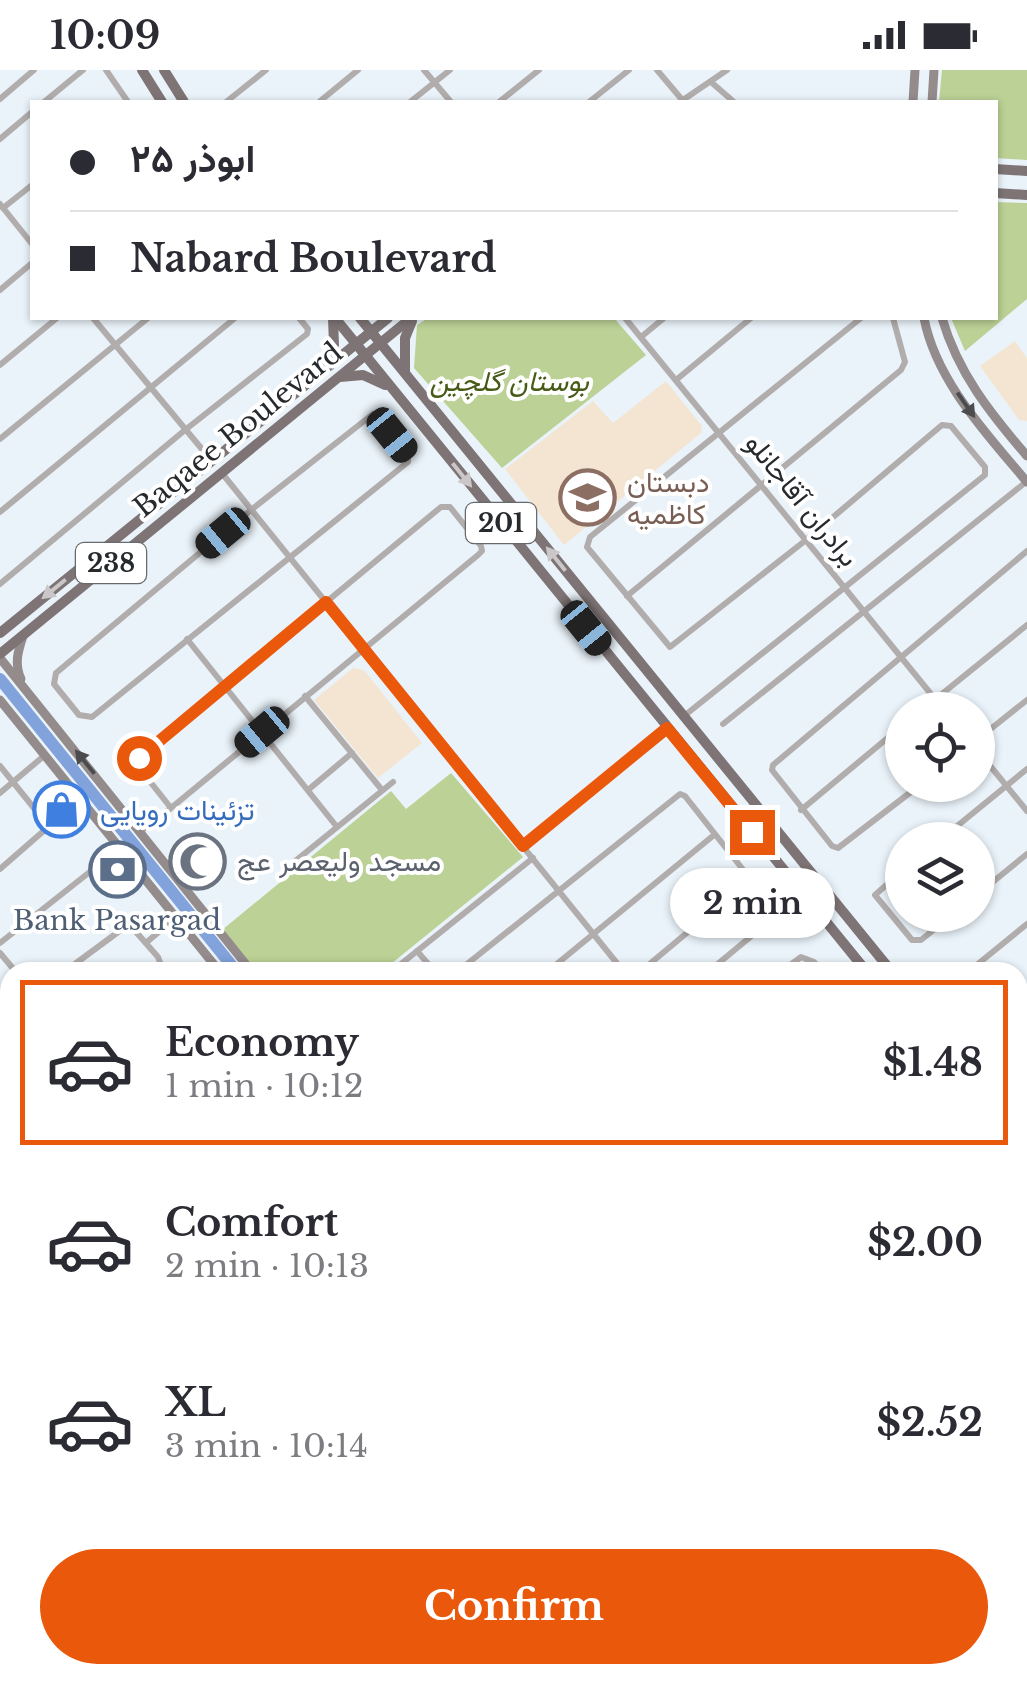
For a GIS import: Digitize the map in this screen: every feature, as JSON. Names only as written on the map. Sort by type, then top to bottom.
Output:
[{"type":"main road","points":[[142,70],[161,100]]},
{"type":"main road","points":[[164,70],[183,100]]},
{"type":"main road","points":[[912,100],[915,70]]},
{"type":"main road","points":[[932,100],[934,70]]},
{"type":"main road","points":[[998,169],[1027,171]]},
{"type":"main road","points":[[998,194],[1027,196]]},
{"type":"main road","points":[[322,371],[334,344],[334,320]]},
{"type":"main road","name":"201","points":[[336,320],[858,962]]},
{"type":"main road","name":"201","points":[[362,320],[884,962]]},
{"type":"main road","name":"Baqaee Boulevard","points":[[210,460],[385,320]]},
{"type":"main road","name":"Baqaee Boulevard","points":[[0,656],[409,320]]},
{"type":"main road","points":[[405,374],[405,338],[411,320]]},
{"type":"main road","points":[[924,320],[948,376],[1027,482]]},
{"type":"main road","points":[[943,320],[965,376],[988,410],[1023,442],[1027,456]]},
{"type":"main road","points":[[339,377],[363,375],[394,392]]},
{"type":"main road","points":[[1006,457],[1023,442]]},
{"type":"main road","points":[[210,460],[221,472]]},
{"type":"main road","name":"238","points":[[0,633],[210,460]]},
{"type":"main road","points":[[0,621],[13,622]]},
{"type":"main road","points":[[24,635],[17,652],[17,670],[24,686]]},
{"type":"main road","points":[[0,656],[244,962]]},
{"type":"main road","points":[[0,700],[212,962]]},
{"type":"street","points":[[0,99],[34,70]]},
{"type":"street","points":[[46,100],[84,70]]},
{"type":"street","points":[[106,70],[127,100]]},
{"type":"street","points":[[228,100],[266,70]]},
{"type":"street","points":[[321,100],[358,70]]},
{"type":"street","points":[[424,70],[448,100]]},
{"type":"street","points":[[412,100],[450,70]]},
{"type":"street","points":[[502,100],[538,70]]},
{"type":"street","points":[[591,100],[628,70]]},
{"type":"street","points":[[657,70],[680,100]]},
{"type":"street","points":[[685,100],[726,70]]},
{"type":"street","points":[[711,82],[732,100]]},
{"type":"street","points":[[0,139],[30,114]]},
{"type":"street","points":[[30,185],[2,206],[30,241]]},
{"type":"street","points":[[0,290],[30,265]]},
{"type":"street","points":[[0,365],[55,320]]},
{"type":"street","points":[[95,320],[210,460]]},
{"type":"street","points":[[0,439],[145,320]]},
{"type":"street","points":[[0,512],[233,320]]},
{"type":"street","points":[[0,584],[309,332],[300,320]]},
{"type":"street","name":"برادران آقاجانلو","points":[[627,320],[930,692]]},
{"type":"street","points":[[641,337],[662,320]]},
{"type":"street","points":[[676,380],[749,320]]},
{"type":"street","points":[[683,717],[985,476],[985,467],[946,423],[674,646],[666,644],[627,596],[588,547],[590,537],[858,320]]},
{"type":"street","points":[[627,596],[902,370],[906,362],[895,320]]},
{"type":"street","points":[[373,414],[409,458],[92,717],[79,715],[54,684],[56,673],[251,510],[373,414]]},
{"type":"street","points":[[221,472],[616,962]]},
{"type":"street","points":[[723,724],[1027,482]]},
{"type":"street","points":[[142,831],[171,808],[363,648],[482,551],[445,505],[139,758],[140,769],[171,808]]},
{"type":"street","points":[[898,802],[838,848],[801,810],[772,770],[773,765],[1027,551]]},
{"type":"street","points":[[945,692],[1027,626]]},
{"type":"street","points":[[187,639],[337,827]]},
{"type":"street","points":[[305,696],[382,790]]},
{"type":"street","points":[[995,725],[1027,700]]},
{"type":"street","points":[[523,846],[667,728]]},
{"type":"street","points":[[801,810],[885,740]]},
{"type":"street","points":[[308,790],[352,753]]},
{"type":"street","points":[[0,793],[46,754]]},
{"type":"street","points":[[0,766],[46,823],[46,828],[0,869]]},
{"type":"street","points":[[962,822],[1027,769]]},
{"type":"street","points":[[995,772],[1027,811]]},
{"type":"street","points":[[294,862],[392,782]]},
{"type":"street","points":[[469,962],[680,794],[686,796],[748,881],[652,962]]},
{"type":"street","points":[[560,962],[714,835]]},
{"type":"street","points":[[0,943],[120,848]]},
{"type":"street","points":[[995,880],[1027,854]]},
{"type":"street","points":[[404,962],[533,858]]},
{"type":"street","points":[[885,887],[875,896],[885,907]]},
{"type":"street","points":[[720,962],[802,894]]},
{"type":"street","points":[[147,942],[175,918]]},
{"type":"street","points":[[980,962],[1027,924]]},
{"type":"street","points":[[77,962],[123,926],[134,927],[160,962]]},
{"type":"street","points":[[907,932],[916,942],[929,932]]},
{"type":"street","points":[[417,952],[426,962]]},
{"type":"shaded area","points":[[1015,341],[1027,358],[1027,421],[1019,420],[980,366]]},
{"type":"shaded area","points":[[666,381],[702,426],[701,433],[564,545],[505,469],[593,401],[613,423]]},
{"type":"shaded area","points":[[353,668],[364,670],[422,743],[378,778],[314,700]]},
{"type":"green space","points":[[942,70],[1027,70],[1027,160],[998,158],[998,100],[939,100]]},
{"type":"green space","points":[[998,202],[1027,203],[1027,299],[965,351],[952,320],[998,320]]},
{"type":"green space","name":"بوستان گلچین","points":[[425,320],[616,320],[646,355],[502,468],[414,368],[417,325]]},
{"type":"green space","points":[[451,773],[523,857],[393,962],[249,962],[222,930],[391,791],[406,809]]},
{"type":"waterway","points":[[0,679],[229,962]]},
{"type":"place","name":"دبستان کاظمیه","points":[[588,498]]},
{"type":"place","name":"تزئینات رویایی","points":[[61,810]]},
{"type":"place","name":"مسجد ولیعصر عج","points":[[198,861]]},
{"type":"place","name":"Bank Pasargad","points":[[117,869]]},
{"type":"route","points":[[139,758],[326,602],[523,846],[667,728],[752,832]]}]
